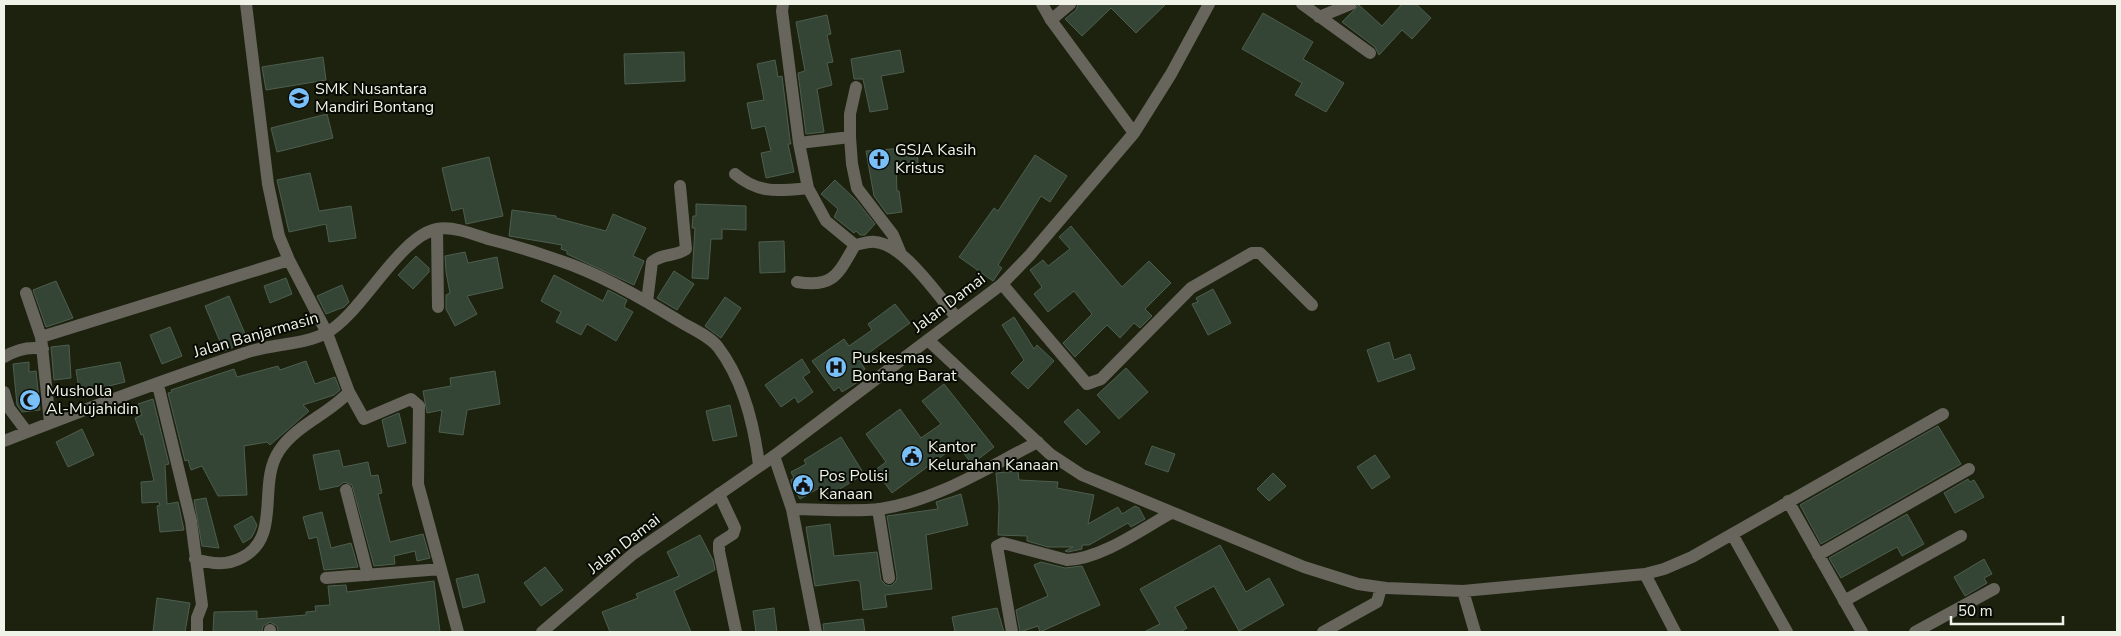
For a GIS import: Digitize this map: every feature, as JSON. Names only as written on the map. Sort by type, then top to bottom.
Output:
[{"type":"street","points":[[784,4],[782,11],[799,143],[808,188],[826,221],[855,245],[874,242],[887,245],[902,254]]},
{"type":"street","points":[[1042,4],[1051,20],[1134,133]]},
{"type":"street","points":[[1051,20],[1070,4]]},
{"type":"street","name":"Jalan Damai","points":[[542,632],[634,554],[774,456],[1002,284],[1030,255],[1134,133],[1171,74],[1209,4]]},
{"type":"street","points":[[1302,4],[1370,53]]},
{"type":"street","points":[[1319,17],[1351,4]]},
{"type":"street","points":[[246,7],[268,184],[279,236],[288,260],[327,332],[350,394],[362,418],[367,419],[411,399],[419,406],[418,484],[458,632]]},
{"type":"street","points":[[856,87],[850,114],[850,137],[852,164],[857,188],[893,235],[902,254],[952,322]]},
{"type":"street","points":[[799,143],[850,137]]},
{"type":"street","points":[[735,174],[745,182],[762,190],[808,188]]},
{"type":"street","points":[[648,302],[652,262],[659,257],[683,252],[686,249],[680,186]]},
{"type":"street","points":[[438,307],[437,229],[463,232],[574,266],[648,302],[716,345],[736,374],[745,401],[759,465]]},
{"type":"street","name":"Jalan Banjarmasin","points":[[4,441],[104,402],[260,348],[317,337],[339,324],[380,276],[414,243],[437,229]]},
{"type":"street","points":[[797,282],[825,283],[836,276],[855,245]]},
{"type":"street","points":[[1002,284],[1087,384],[1101,379],[1191,288],[1252,253],[1260,253],[1312,305]]},
{"type":"street","points":[[4,357],[11,353],[34,347],[288,260]]},
{"type":"street","points":[[26,293],[42,343],[50,423]]},
{"type":"street","points":[[932,338],[1050,454],[1082,475],[1304,567],[1340,579],[1381,588],[1463,591],[1645,574],[1677,565],[1943,414]]},
{"type":"street","points":[[158,384],[186,494],[201,584],[202,604],[197,618],[197,632]]},
{"type":"street","points":[[4,392],[9,408],[27,432]]},
{"type":"street","points":[[196,562],[224,564],[236,561],[257,546],[264,537],[268,477],[278,452],[284,444],[350,394]]},
{"type":"street","points":[[792,509],[878,509],[897,506],[940,491],[1038,442]]},
{"type":"street","points":[[774,456],[792,509],[816,632]]},
{"type":"street","points":[[1818,555],[1969,469]]},
{"type":"street","points":[[346,490],[368,575]]},
{"type":"street","points":[[719,494],[735,528],[733,534],[719,543],[719,552],[736,632]]},
{"type":"street","points":[[1788,501],[1862,632]]},
{"type":"street","points":[[878,509],[889,578]]},
{"type":"street","points":[[1012,632],[997,546],[1003,543],[1067,560],[1075,560],[1101,551],[1172,513]]},
{"type":"street","points":[[1732,534],[1787,632]]},
{"type":"street","points":[[1844,601],[1962,536]]},
{"type":"street","points":[[326,578],[441,569]]},
{"type":"street","points":[[1645,574],[1675,632]]},
{"type":"street","points":[[1323,632],[1377,602],[1381,588]]},
{"type":"street","points":[[1915,632],[1994,589]]},
{"type":"street","points":[[1463,591],[1475,632]]},
{"type":"building","points":[[1078,4],[1166,4],[1136,33],[1111,8],[1082,36],[1065,19],[1076,10]]},
{"type":"building","points":[[1402,4],[1416,4],[1431,18],[1412,39],[1402,30],[1379,55],[1375,47],[1342,22],[1359,5],[1382,26]]},
{"type":"building","points":[[1263,13],[1313,42],[1303,59],[1344,83],[1326,112],[1295,95],[1302,83],[1242,49]]},
{"type":"building","points":[[827,15],[831,34],[827,35],[833,62],[827,63],[832,85],[817,89],[824,132],[806,134],[798,73],[805,71],[796,22]]},
{"type":"building","points":[[900,50],[904,72],[881,76],[888,109],[870,112],[863,79],[854,79],[851,59]]},
{"type":"building","points":[[684,52],[685,81],[625,84],[624,54]]},
{"type":"building","points":[[323,57],[326,80],[266,90],[262,67]]},
{"type":"building","points":[[775,60],[778,77],[782,76],[791,144],[788,144],[794,172],[766,178],[761,153],[771,151],[765,126],[752,129],[747,103],[764,100],[757,64]]},
{"type":"building","points":[[327,114],[333,138],[277,152],[271,128]]},
{"type":"building","points":[[917,147],[918,164],[896,166],[897,191],[899,191],[902,212],[887,214],[874,196],[866,151]]},
{"type":"building","points":[[1035,155],[1067,176],[1050,202],[1041,196],[998,265],[1002,268],[993,281],[959,257],[994,208],[998,211]]},
{"type":"building","points":[[489,157],[503,216],[466,224],[463,208],[452,211],[442,168]]},
{"type":"building","points":[[310,173],[319,211],[351,206],[356,238],[329,242],[326,224],[289,232],[277,180]]},
{"type":"building","points":[[835,180],[856,200],[875,224],[865,235],[860,235],[856,231],[854,233],[834,217],[838,209],[821,194]]},
{"type":"building","points":[[696,204],[746,206],[746,230],[722,229],[722,239],[711,239],[708,279],[692,278],[695,228],[692,228],[693,216],[696,216]]},
{"type":"building","points":[[512,210],[556,216],[556,218],[606,231],[613,214],[646,228],[633,256],[644,261],[634,285],[567,254],[567,251],[561,249],[562,245],[509,236]]},
{"type":"building","points":[[1071,226],[1122,287],[1149,261],[1171,283],[1145,309],[1152,316],[1140,328],[1134,323],[1120,338],[1107,325],[1075,357],[1063,343],[1092,314],[1074,291],[1048,312],[1034,294],[1042,287],[1030,270],[1043,260],[1048,266],[1070,249],[1059,237]]},
{"type":"building","points":[[784,241],[785,272],[760,273],[759,242]]},
{"type":"building","points":[[465,252],[468,263],[497,257],[503,288],[467,296],[477,314],[455,326],[446,309],[446,295],[450,293],[445,256]]},
{"type":"building","points":[[416,256],[429,268],[429,272],[413,289],[398,275]]},
{"type":"building","points":[[674,271],[694,284],[677,310],[657,298]]},
{"type":"building","points":[[554,275],[603,301],[608,290],[627,300],[624,307],[633,312],[616,341],[587,324],[581,335],[556,322],[561,312],[541,301]]},
{"type":"building","points":[[286,278],[292,294],[270,303],[264,286]]},
{"type":"building","points":[[56,281],[73,318],[46,327],[33,290]]},
{"type":"building","points":[[342,285],[349,302],[344,307],[326,314],[317,296]]},
{"type":"building","points":[[1213,289],[1231,323],[1208,335],[1192,304],[1198,302],[1196,298]]},
{"type":"building","points":[[229,296],[248,341],[224,351],[205,306]]},
{"type":"building","points":[[725,297],[741,308],[721,338],[705,326]]},
{"type":"building","points":[[895,304],[910,323],[859,360],[865,369],[854,376],[858,382],[842,392],[839,387],[834,391],[812,361],[844,339],[849,346],[872,330],[868,324]]},
{"type":"building","points":[[1014,317],[1034,349],[1037,345],[1054,361],[1028,389],[1011,373],[1024,360],[1002,325]]},
{"type":"building","points":[[170,327],[182,356],[162,364],[150,335]]},
{"type":"building","points":[[1389,342],[1394,360],[1410,354],[1415,369],[1378,382],[1367,350]]},
{"type":"building","points":[[69,345],[71,378],[54,380],[51,347]]},
{"type":"building","points":[[802,359],[810,372],[803,377],[813,392],[798,403],[795,397],[781,407],[765,385]]},
{"type":"building","points":[[306,361],[315,384],[335,377],[340,390],[334,395],[303,405],[309,411],[270,445],[267,442],[244,446],[247,495],[218,496],[202,466],[191,470],[188,460],[185,461],[168,393],[172,392],[171,390],[234,369],[237,377],[278,366],[280,370]]},
{"type":"building","points":[[29,362],[29,372],[36,371],[40,410],[22,412],[17,405],[13,364]]},
{"type":"building","points":[[120,362],[125,382],[97,389],[97,393],[80,395],[76,370]]},
{"type":"building","points":[[1126,368],[1148,392],[1119,419],[1097,395]]},
{"type":"building","points":[[495,371],[500,404],[467,410],[463,435],[439,432],[442,410],[427,413],[423,391],[451,386],[450,378]]},
{"type":"building","points":[[944,384],[994,447],[972,464],[957,445],[892,493],[875,470],[886,462],[866,434],[900,409],[921,438],[941,424],[922,401]]},
{"type":"building","points":[[153,399],[169,464],[165,465],[167,504],[178,502],[184,530],[160,532],[157,506],[160,505],[159,502],[142,503],[141,482],[154,481],[143,434],[141,435],[135,418],[142,415],[138,404]]},
{"type":"building","points":[[730,405],[737,436],[713,441],[706,411]]},
{"type":"building","points":[[1078,409],[1100,432],[1086,445],[1064,422]]},
{"type":"building","points":[[399,413],[406,443],[388,447],[382,420]]},
{"type":"building","points":[[1938,426],[1961,464],[1821,544],[1800,505]]},
{"type":"building","points":[[82,429],[94,455],[68,467],[56,442]]},
{"type":"building","points":[[841,437],[864,474],[827,497],[821,487],[800,499],[793,487],[791,480],[794,478],[791,472],[806,464],[804,460]]},
{"type":"building","points":[[1152,446],[1175,454],[1168,472],[1145,464]]},
{"type":"building","points":[[339,450],[343,467],[368,462],[371,476],[378,475],[382,493],[378,494],[390,542],[423,534],[430,558],[417,561],[415,551],[394,556],[395,564],[374,566],[352,485],[344,482],[339,486],[320,490],[313,455]]},
{"type":"building","points":[[1375,455],[1390,477],[1372,489],[1357,467]]},
{"type":"building","points":[[1018,471],[1019,480],[1058,482],[1057,488],[1094,495],[1088,524],[1118,507],[1122,514],[1135,506],[1139,508],[1145,519],[1131,527],[1128,523],[1089,545],[1082,545],[1082,549],[1068,552],[1065,551],[1073,547],[1048,547],[1027,541],[1027,536],[998,535],[999,506],[996,473]]},
{"type":"building","points":[[1273,473],[1286,486],[1269,501],[1257,489]]},
{"type":"building","points":[[1968,479],[1970,482],[1974,480],[1984,497],[1955,513],[1944,493]]},
{"type":"building","points":[[961,494],[968,525],[926,535],[932,589],[885,595],[887,607],[863,610],[860,582],[857,580],[815,586],[806,527],[830,524],[834,556],[877,552],[881,580],[886,585],[891,586],[897,577],[887,516],[938,509],[936,502]]},
{"type":"building","points":[[206,498],[219,548],[202,546],[194,500]]},
{"type":"building","points":[[322,512],[331,548],[351,543],[358,567],[324,570],[317,537],[309,539],[303,517]]},
{"type":"building","points":[[1907,514],[1924,544],[1902,556],[1897,547],[1841,578],[1829,558]]},
{"type":"building","points":[[252,516],[257,525],[251,538],[243,543],[234,526]]},
{"type":"building","points":[[700,535],[713,560],[715,570],[674,591],[691,632],[610,632],[602,612],[638,598],[636,594],[679,576],[667,552]]},
{"type":"building","points":[[1220,545],[1246,592],[1269,578],[1284,605],[1239,631],[1214,586],[1175,607],[1187,628],[1180,632],[1144,632],[1160,624],[1140,589]]},
{"type":"building","points":[[1984,559],[1992,574],[1984,578],[1987,583],[1965,596],[1954,577]]},
{"type":"building","points":[[1041,562],[1065,568],[1082,566],[1100,605],[1040,632],[1038,626],[1020,632],[1016,610],[1048,596],[1034,565]]},
{"type":"building","points":[[545,567],[563,590],[541,606],[524,583]]},
{"type":"building","points":[[478,574],[485,602],[463,608],[456,579]]},
{"type":"building","points":[[434,581],[440,632],[278,632],[277,626],[270,622],[263,626],[262,632],[213,632],[214,612],[257,611],[257,619],[306,615],[306,612],[316,611],[315,606],[330,605],[328,586],[346,585],[347,592]]},
{"type":"building","points":[[157,598],[190,603],[185,632],[153,632]]},
{"type":"building","points":[[774,608],[777,632],[756,632],[753,611]]},
{"type":"building","points":[[997,608],[1004,632],[955,632],[952,617]]},
{"type":"building","points":[[863,619],[865,632],[824,632],[823,624]]},
{"type":"place","name":"SMK Nusantara Mandiri Bontang","points":[[299,98]]},
{"type":"place","name":"GSJA Kasih Kristus","points":[[879,159]]},
{"type":"place","name":"Puskesmas Bontang Barat","points":[[836,367]]},
{"type":"place","name":"Musholla Al-Mujahidin","points":[[30,400]]},
{"type":"place","name":"Kantor Kelurahan Kanaan","points":[[912,456]]},
{"type":"place","name":"Pos Polisi Kanaan","points":[[803,485]]}]
